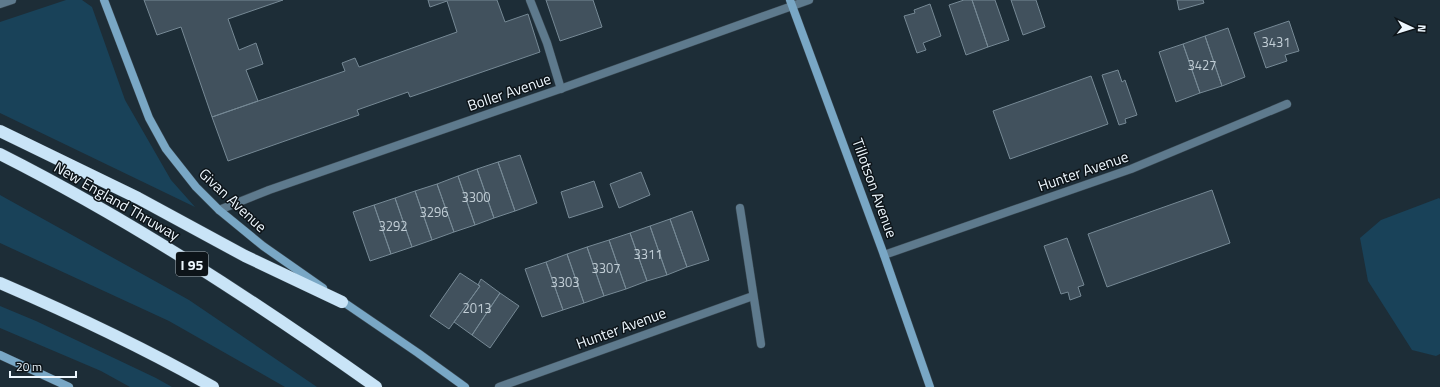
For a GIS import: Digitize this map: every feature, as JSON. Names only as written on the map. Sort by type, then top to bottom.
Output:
[{"type":"highway","points":[[0,131],[138,198],[245,256],[342,302]]},
{"type":"highway","name":"New England Thruway","points":[[0,154],[103,209],[241,295],[376,387]]},
{"type":"highway","points":[[0,283],[70,314],[173,365],[213,387]]},
{"type":"street","points":[[0,4],[12,0]]},
{"type":"street","name":"Givan Avenue","points":[[104,0],[152,124],[166,149],[196,187],[219,210],[263,246],[342,302]]},
{"type":"street","points":[[530,0],[547,43],[562,88]]},
{"type":"street","name":"Boller Avenue","points":[[219,210],[269,190],[562,88],[791,3],[809,0]]},
{"type":"street","name":"Tillotson Avenue","points":[[791,3],[884,255],[930,387]]},
{"type":"street","name":"Hunter Avenue","points":[[884,255],[1131,169],[1287,104]]},
{"type":"street","points":[[740,208],[761,344]]},
{"type":"street","name":"Hunter Avenue","points":[[499,387],[753,296]]},
{"type":"street","points":[[342,302],[418,353],[465,387]]},
{"type":"street","points":[[0,355],[69,387]]},
{"type":"shaded area","points":[[66,0],[82,0],[92,7],[125,100],[171,180],[195,207],[0,113],[0,22]]},
{"type":"shaded area","points":[[0,195],[189,300],[317,387],[285,387],[169,321],[0,243]]},
{"type":"shaded area","points":[[1439,198],[1440,354],[1436,356],[1412,350],[1368,281],[1360,238],[1381,220]]},
{"type":"shaded area","points":[[0,306],[36,321],[172,387],[130,387],[101,371],[0,328]]},
{"type":"building","points":[[144,0],[283,0],[228,19],[239,50],[256,43],[263,64],[246,70],[258,101],[212,117],[181,27],[157,35]]},
{"type":"building","points":[[428,0],[497,0],[505,22],[528,14],[540,52],[410,97],[408,92],[357,110],[359,115],[228,161],[212,117],[345,71],[342,63],[355,58],[359,67],[457,32],[447,1],[430,7]]},
{"type":"building","points":[[546,0],[593,0],[602,27],[560,41]]},
{"type":"building","points":[[964,0],[972,0],[988,47],[966,55],[949,5]]},
{"type":"building","points":[[972,0],[995,0],[1009,40],[988,47]]},
{"type":"building","points":[[1011,0],[1036,0],[1045,27],[1023,35]]},
{"type":"building","points":[[1177,0],[1203,0],[1204,3],[1179,10]]},
{"type":"building","points":[[930,4],[941,36],[923,43],[926,50],[917,53],[904,16],[915,13],[914,10]]},
{"type":"building","points":[[1289,21],[1299,51],[1285,55],[1287,61],[1266,68],[1254,33]]},
{"type":"building","points":[[1228,28],[1245,77],[1222,86],[1205,36]]},
{"type":"building","points":[[1205,36],[1222,86],[1200,93],[1183,44]]},
{"type":"building","points":[[1183,44],[1200,93],[1176,102],[1159,52]]},
{"type":"building","points":[[1118,70],[1122,82],[1125,80],[1137,115],[1125,119],[1126,123],[1119,125],[1102,75]]},
{"type":"building","points":[[1091,76],[1108,124],[1010,159],[993,111]]},
{"type":"building","points":[[520,155],[537,203],[515,211],[498,162]]},
{"type":"building","points":[[498,162],[515,211],[494,218],[477,169]]},
{"type":"building","points":[[477,169],[494,218],[475,225],[458,176]]},
{"type":"building","points":[[641,172],[650,195],[619,208],[610,184]]},
{"type":"building","points":[[458,176],[475,225],[454,232],[437,184]]},
{"type":"building","points":[[594,181],[603,207],[569,218],[561,192]]},
{"type":"building","points":[[437,184],[454,232],[432,240],[415,191]]},
{"type":"building","points":[[1212,190],[1230,243],[1107,287],[1088,234]]},
{"type":"building","points":[[415,191],[432,240],[412,247],[395,198]]},
{"type":"building","points":[[395,198],[412,247],[391,254],[374,205]]},
{"type":"building","points":[[374,205],[391,254],[370,261],[353,212]]},
{"type":"building","points":[[692,211],[709,260],[687,267],[670,219]]},
{"type":"building","points":[[670,219],[687,267],[667,275],[650,226]]},
{"type":"building","points":[[650,226],[667,275],[647,281],[630,233]]},
{"type":"building","points":[[630,233],[647,281],[626,289],[609,240]]},
{"type":"building","points":[[1067,238],[1084,285],[1078,287],[1081,296],[1070,300],[1068,292],[1061,294],[1044,246]]},
{"type":"building","points":[[609,240],[626,289],[604,296],[587,247]]},
{"type":"building","points":[[587,247],[604,296],[584,303],[567,254]]},
{"type":"building","points":[[567,254],[584,303],[563,310],[546,262]]},
{"type":"building","points":[[546,262],[563,310],[542,317],[525,269]]},
{"type":"building","points":[[460,273],[480,286],[449,329],[430,316]]},
{"type":"building","points":[[481,279],[500,293],[472,335],[454,322],[480,286],[478,285]]},
{"type":"building","points":[[500,293],[519,306],[490,348],[472,335]]}]
